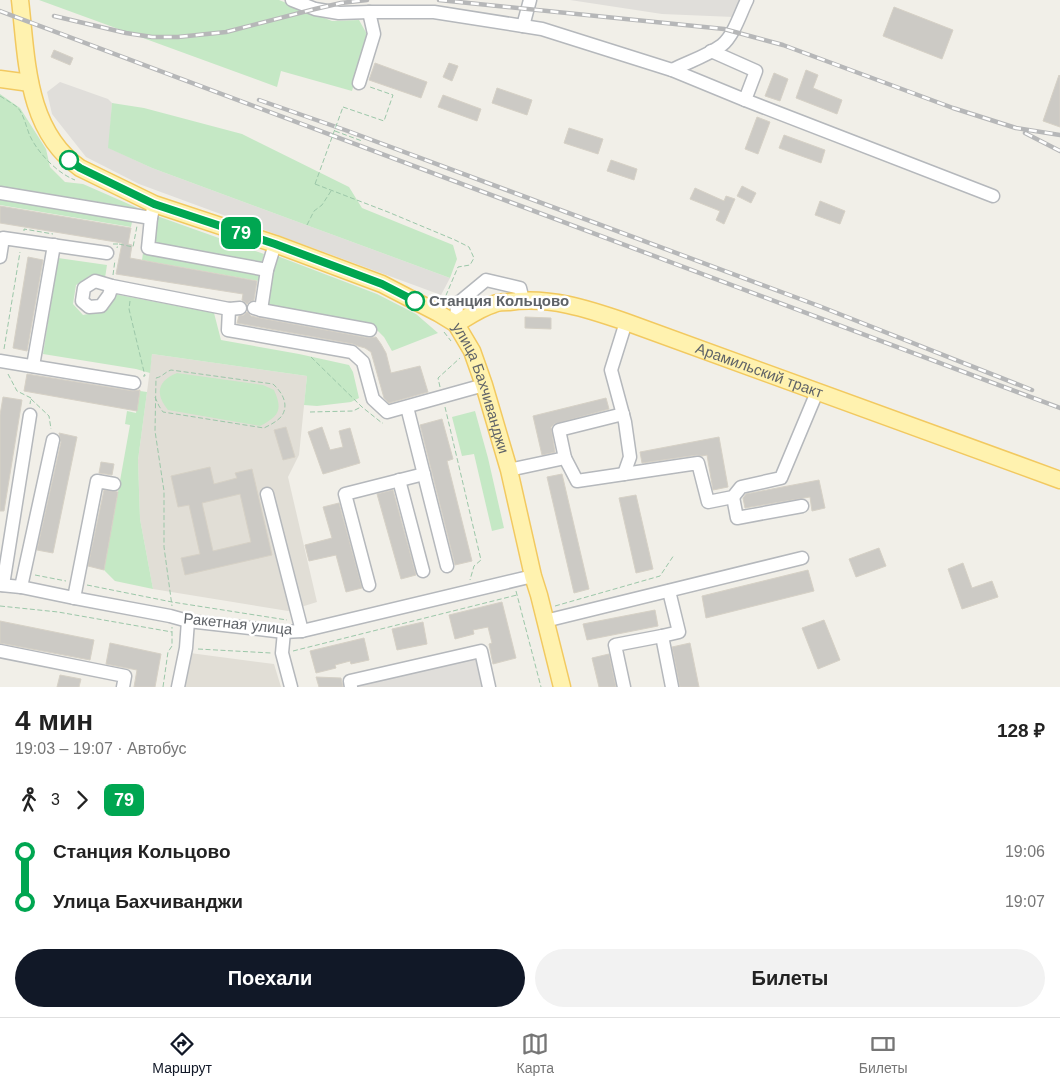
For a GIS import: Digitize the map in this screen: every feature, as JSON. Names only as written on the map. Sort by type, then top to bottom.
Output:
[{"type":"main road","name":"улица Бахчиванджи","points":[[20,0],[30,82],[39,116],[56,145],[69,160],[148,213],[275,244],[382,284],[456,324],[472,350],[509,470],[533,576],[562,687]]},
{"type":"main road","points":[[0,79],[30,82]]},
{"type":"main road","name":"Арамильский тракт","points":[[456,324],[494,304],[532,303],[583,307],[1060,480]]},
{"type":"street","points":[[292,0],[315,9],[339,14],[434,12],[542,29],[672,70],[744,100],[993,196]]},
{"type":"street","points":[[524,26],[530,0]]},
{"type":"street","points":[[672,70],[723,44],[732,31],[747,0]]},
{"type":"street","points":[[359,83],[374,34],[369,12]]},
{"type":"street","points":[[711,51],[756,71],[744,100]]},
{"type":"street","points":[[0,193],[148,213],[148,248],[267,270]]},
{"type":"street","points":[[0,256],[4,238],[107,253]]},
{"type":"street","points":[[275,244],[258,309],[370,330]]},
{"type":"street","points":[[33,366],[54,245]]},
{"type":"street","points":[[456,324],[457,304],[486,280],[520,288],[532,303]]},
{"type":"street","points":[[112,286],[235,308],[228,330],[352,352],[363,362],[373,399],[386,412],[484,385]]},
{"type":"street","points":[[624,474],[630,457],[623,414],[611,370],[626,322]]},
{"type":"street","points":[[1,361],[139,379]]},
{"type":"street","points":[[623,414],[559,430],[565,458],[577,481],[698,463],[708,502],[732,497],[741,487],[781,478],[817,392]]},
{"type":"street","points":[[407,407],[447,566]]},
{"type":"street","points":[[1,585],[30,415]]},
{"type":"street","points":[[21,587],[53,440]]},
{"type":"street","points":[[509,470],[565,458]]},
{"type":"street","points":[[369,585],[345,494],[424,474]]},
{"type":"street","points":[[399,480],[423,572]]},
{"type":"street","points":[[74,598],[97,481],[114,484]]},
{"type":"street","points":[[267,494],[300,626]]},
{"type":"street","points":[[732,497],[737,518],[802,506]]},
{"type":"street","points":[[544,615],[669,591],[802,558]]},
{"type":"street","name":"Ракетная улица","points":[[1,585],[21,587],[188,621],[284,632],[300,626],[533,576]]},
{"type":"street","points":[[624,687],[615,645],[679,632],[669,591]]},
{"type":"street","points":[[178,687],[186,648],[188,621]]},
{"type":"street","points":[[284,632],[282,653],[291,687]]},
{"type":"street","points":[[662,636],[672,687]]},
{"type":"street","points":[[0,651],[125,676],[123,687]]},
{"type":"street","points":[[351,687],[350,682],[481,651],[489,687]]},
{"type":"path","points":[[359,83],[393,95],[384,121],[343,107],[315,184],[388,212],[469,247],[474,258],[470,265],[458,267],[438,313]]},
{"type":"path","points":[[335,131],[362,141]]},
{"type":"path","points":[[307,225],[314,210],[322,205],[331,190]]},
{"type":"path","points":[[118,244],[133,247],[148,213]]},
{"type":"path","points":[[22,240],[1,361],[17,391],[31,398],[49,416],[53,440]]},
{"type":"path","points":[[131,289],[129,309],[139,379]]},
{"type":"path","points":[[462,356],[438,378],[481,560],[474,566],[468,584]]},
{"type":"path","points":[[155,396],[163,412],[264,428],[276,422],[282,415],[284,399],[280,390],[273,384],[171,370],[156,378],[155,396],[155,431],[164,491],[164,547],[172,602],[170,616],[173,632],[172,646],[168,652],[163,687]]},
{"type":"path","points":[[30,415],[31,398]]},
{"type":"path","points":[[310,412],[353,411],[362,407]]},
{"type":"path","points":[[544,615],[660,576],[674,555]]},
{"type":"path","points":[[24,573],[172,602],[284,620],[300,626]]},
{"type":"path","points":[[515,581],[541,687]]},
{"type":"path","points":[[186,648],[282,653],[517,595]]},
{"type":"path","points":[[0,606],[58,612],[173,632]]},
{"type":"shaded area","points":[[570,0],[741,0],[734,17],[662,14]]},
{"type":"shaded area","points":[[60,82],[108,99],[112,103],[109,148],[152,168],[450,278],[441,295],[139,184],[86,157],[52,114],[47,92]]},
{"type":"shaded area","points":[[152,354],[307,376],[299,455],[288,477],[317,602],[288,611],[153,589],[140,519],[138,460]]},
{"type":"shaded area","points":[[190,653],[274,664],[281,687],[184,687]]},
{"type":"shaded area","points":[[479,654],[487,687],[353,687],[352,683]]},
{"type":"green space","points":[[39,0],[279,0],[332,21],[359,20],[368,36],[352,91],[281,71],[277,87]]},
{"type":"green space","points":[[0,94],[20,108],[46,149],[50,167],[65,182],[83,184],[140,209],[0,186]]},
{"type":"green space","points":[[112,103],[144,108],[242,134],[349,187],[362,208],[453,245],[457,259],[450,278],[152,168],[108,148]]},
{"type":"green space","points":[[0,194],[133,217],[131,227],[0,205]]},
{"type":"green space","points":[[157,216],[264,254],[261,265],[153,243]]},
{"type":"green space","points":[[143,253],[260,274],[259,281],[142,260]]},
{"type":"green space","points":[[272,254],[377,294],[416,314],[438,333],[392,351],[384,337],[375,328],[262,310]]},
{"type":"green space","points":[[58,258],[107,265],[105,278],[91,275],[76,285],[73,304],[83,315],[102,311],[114,294],[214,313],[221,340],[349,365],[353,372],[359,398],[351,402],[317,406],[304,405],[307,376],[152,354],[150,373],[43,354]]},
{"type":"green space","points":[[177,373],[263,385],[274,390],[279,408],[278,412],[260,426],[168,410],[161,399],[160,388],[165,380]]},
{"type":"green space","points":[[140,391],[147,392],[138,460],[140,519],[153,589],[115,581],[104,570],[130,425],[125,424],[127,411],[136,413]]},
{"type":"green space","points":[[475,411],[504,528],[492,531],[474,454],[462,456],[452,417]]},
{"type":"building","points":[[894,7],[953,30],[942,59],[883,36]]},
{"type":"building","points":[[54,50],[73,58],[70,65],[51,57]]},
{"type":"building","points":[[375,63],[427,82],[421,98],[369,80]]},
{"type":"building","points":[[449,63],[458,66],[452,81],[443,77]]},
{"type":"building","points":[[806,70],[818,75],[813,88],[842,100],[837,114],[796,98]]},
{"type":"building","points":[[774,73],[788,79],[780,101],[765,96]]},
{"type":"building","points":[[1060,76],[1060,127],[1043,121]]},
{"type":"building","points":[[497,88],[532,100],[527,115],[492,103]]},
{"type":"building","points":[[443,95],[481,109],[477,121],[438,107]]},
{"type":"building","points":[[757,117],[770,122],[758,154],[745,149]]},
{"type":"building","points":[[569,128],[603,139],[598,154],[564,143]]},
{"type":"building","points":[[784,135],[825,150],[821,163],[779,148]]},
{"type":"building","points":[[611,160],[637,169],[634,180],[607,171]]},
{"type":"building","points":[[742,186],[756,193],[751,203],[737,196]]},
{"type":"building","points":[[695,188],[724,201],[726,196],[735,199],[724,224],[716,220],[720,211],[690,199]]},
{"type":"building","points":[[820,201],[845,211],[840,224],[815,215]]},
{"type":"building","points":[[0,206],[131,228],[128,244],[132,245],[130,258],[257,281],[254,300],[247,304],[242,300],[243,294],[116,274],[122,243],[0,223]]},
{"type":"building","points":[[28,257],[43,260],[27,351],[13,348]]},
{"type":"building","points":[[247,312],[251,316],[260,318],[369,338],[376,337],[386,353],[391,373],[420,366],[428,392],[389,403],[384,398],[371,352],[365,348],[353,344],[237,323],[239,316]]},
{"type":"building","points":[[525,317],[551,318],[551,329],[525,328]]},
{"type":"building","points":[[27,374],[133,391],[140,390],[137,411],[24,391]]},
{"type":"building","points":[[3,397],[22,400],[4,511],[0,511],[0,415]]},
{"type":"building","points":[[606,398],[609,409],[554,424],[551,427],[555,452],[542,455],[533,416]]},
{"type":"building","points":[[442,419],[453,459],[447,461],[472,561],[455,565],[420,425]]},
{"type":"building","points":[[286,427],[295,457],[283,460],[274,430]]},
{"type":"building","points":[[322,427],[330,450],[343,447],[339,431],[350,428],[360,463],[323,474],[308,432]]},
{"type":"building","points":[[59,433],[77,437],[53,553],[37,550],[61,442]]},
{"type":"building","points":[[719,437],[728,487],[713,490],[707,455],[642,463],[640,452]]},
{"type":"building","points":[[101,462],[114,464],[112,475],[99,473]]},
{"type":"building","points":[[210,467],[214,484],[237,478],[235,473],[252,469],[272,555],[185,575],[181,558],[200,554],[189,505],[178,507],[171,476]],"holes":[[[240,494],[251,542],[213,551],[202,503]]]},
{"type":"building","points":[[562,474],[589,589],[574,593],[547,477]]},
{"type":"building","points":[[819,480],[825,508],[812,511],[810,497],[745,508],[743,498],[746,494]]},
{"type":"building","points":[[104,490],[118,492],[104,570],[88,566]]},
{"type":"building","points":[[393,490],[416,575],[401,579],[377,494]]},
{"type":"building","points":[[636,495],[653,569],[636,573],[619,498]]},
{"type":"building","points":[[339,503],[362,588],[346,592],[336,555],[309,561],[305,545],[332,538],[323,507]]},
{"type":"building","points":[[879,548],[886,566],[856,577],[849,559]]},
{"type":"building","points":[[963,563],[972,588],[992,581],[998,597],[962,609],[948,569]]},
{"type":"building","points":[[808,570],[814,591],[706,618],[702,596]]},
{"type":"building","points":[[502,602],[516,658],[493,664],[489,644],[492,643],[488,627],[473,630],[474,634],[455,639],[449,615]]},
{"type":"building","points":[[655,610],[658,626],[587,640],[583,624]]},
{"type":"building","points":[[824,620],[840,660],[818,669],[802,628]]},
{"type":"building","points":[[0,621],[94,640],[90,660],[0,643]]},
{"type":"building","points":[[423,622],[427,644],[397,650],[392,629]]},
{"type":"building","points":[[364,638],[369,660],[351,664],[350,661],[335,665],[336,668],[316,673],[310,651]]},
{"type":"building","points":[[110,643],[161,654],[155,687],[134,687],[137,670],[106,664]]},
{"type":"building","points":[[690,643],[699,687],[680,687],[672,647]]},
{"type":"building","points":[[609,654],[616,687],[599,687],[592,658]]},
{"type":"building","points":[[60,675],[81,679],[79,687],[57,687]]},
{"type":"building","points":[[316,677],[341,678],[343,687],[319,687]]},
{"type":"railway","points":[[54,16],[126,33],[152,37],[178,37],[226,32],[341,3],[367,0]]},
{"type":"railway","points":[[439,0],[724,29],[783,45],[953,108],[1016,128],[1060,135]]},
{"type":"railway","points":[[0,11],[1060,408]]},
{"type":"railway","points":[[259,100],[345,130],[819,306],[1032,390]]},
{"type":"railway","points":[[1025,133],[1060,151]]},
{"type":"bus line","name":"79","points":[[69,160],[80,168],[154,204],[275,244],[382,284],[415,301]]},
{"type":"place","name":"Станция Кольцово","points":[[415,301]]}]
